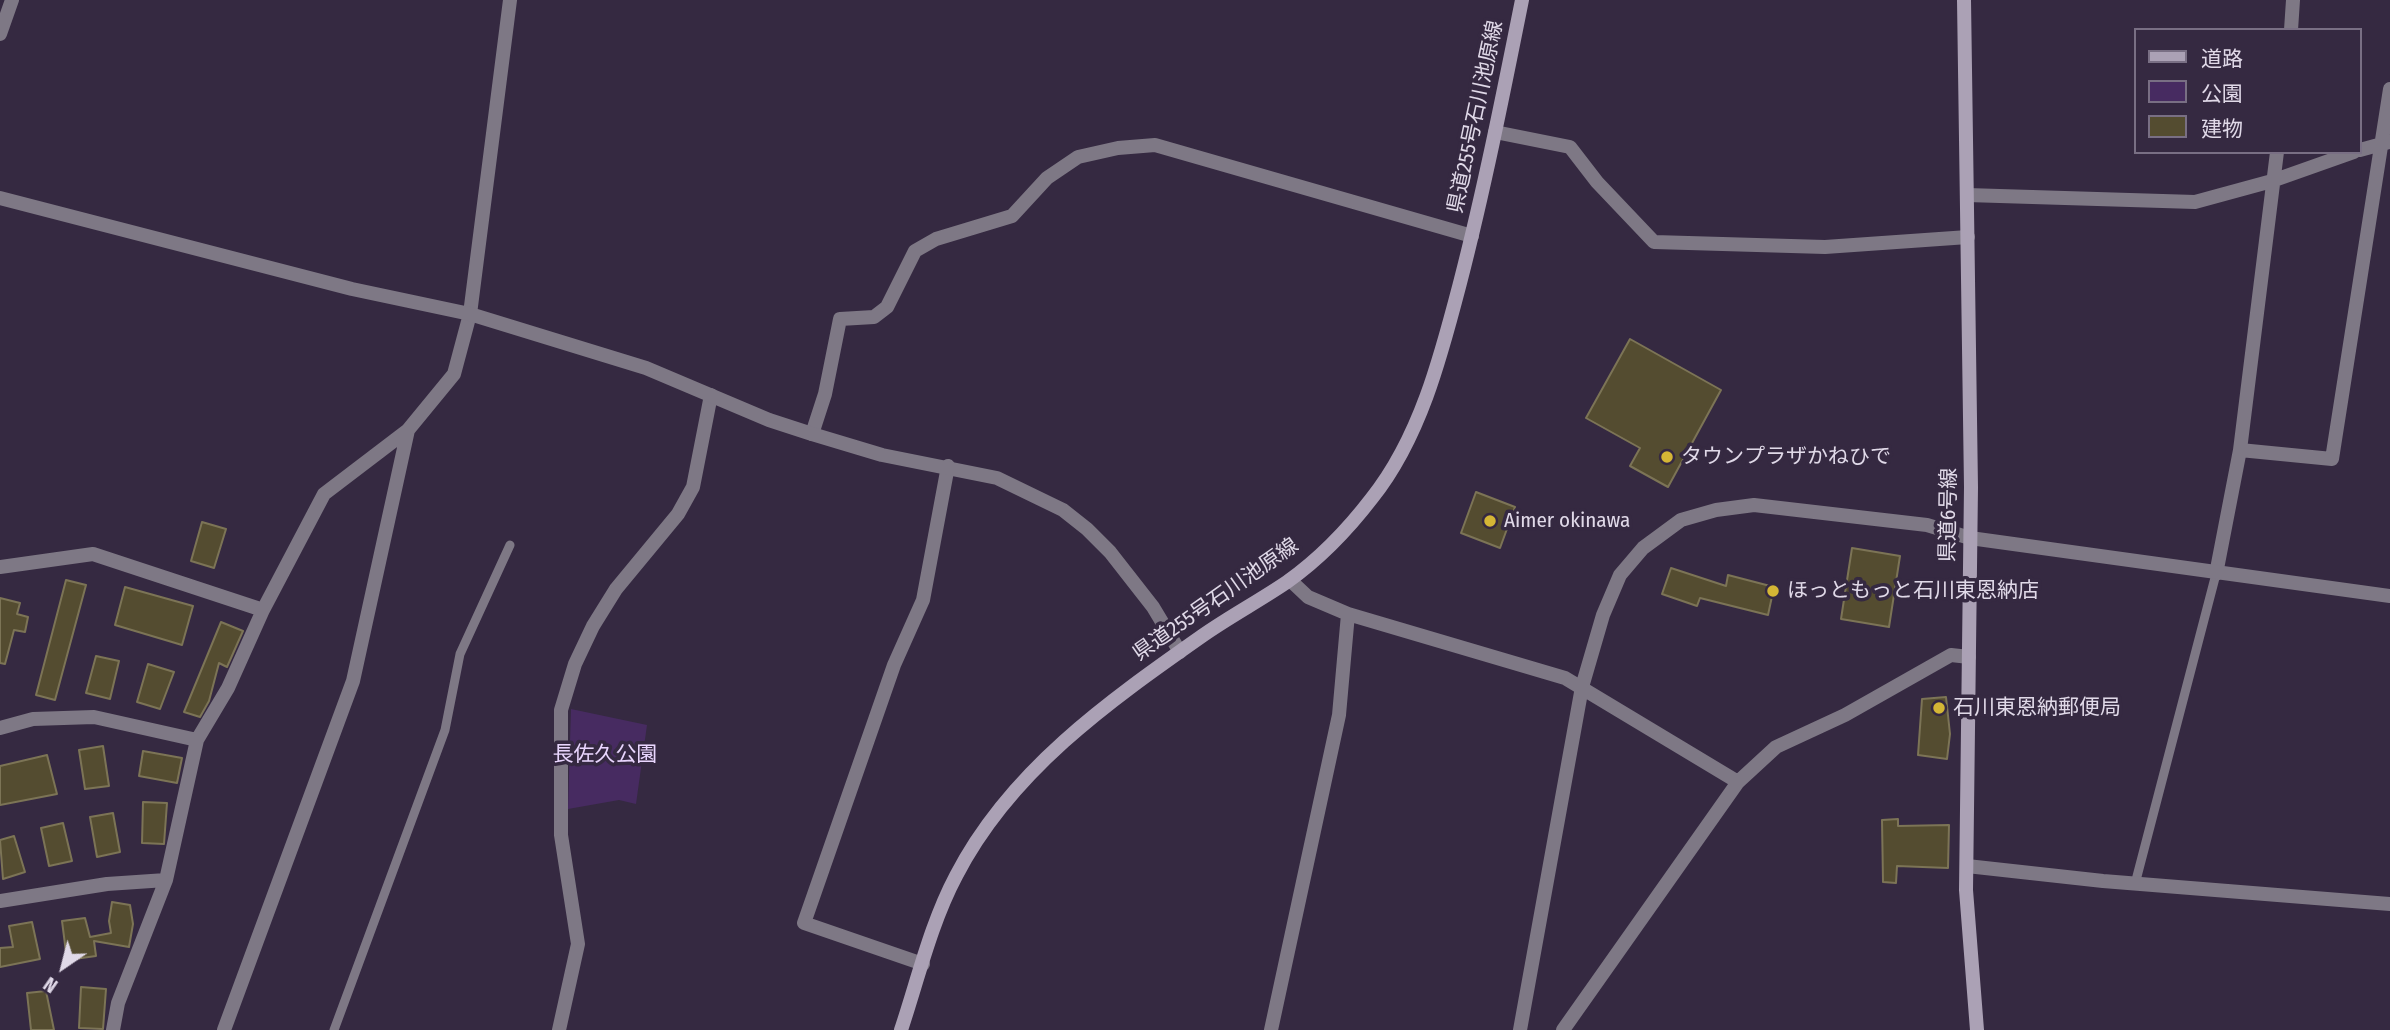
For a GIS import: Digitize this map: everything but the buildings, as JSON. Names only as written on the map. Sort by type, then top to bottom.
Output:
[{"type":"main road","name":"県道255号石川池原線","points":[[901,1030],[955,877],[1006,802],[1061,742],[1180,652],[1290,580],[1350,524],[1396,464],[1420,411],[1446,339],[1495,132],[1520,0]]},
{"type":"main road","name":"県道6号線","points":[[1964,0],[1970,538],[1967,866],[1977,1030]]},
{"type":"street","points":[[0,34],[12,0]]},
{"type":"street","points":[[113,1030],[118,1003],[166,880],[197,740],[228,688],[263,610],[324,494],[408,430],[454,374],[470,314],[510,0]]},
{"type":"street","points":[[2291,28],[2293,0]]},
{"type":"street","points":[[2240,450],[2332,459],[2387,142],[2390,89]]},
{"type":"street","points":[[1495,132],[1570,147],[1597,182],[1654,242],[1825,247],[1968,237]]},
{"type":"street","points":[[2362,149],[2387,142]]},
{"type":"street","points":[[812,434],[825,394],[840,319],[874,317],[887,307],[915,251],[936,239],[1012,216],[1047,178],[1078,157],[1118,148],[1155,145],[1472,236]]},
{"type":"street","points":[[2216,574],[2240,450],[2277,154]]},
{"type":"street","points":[[1967,195],[2195,202],[2272,181],[2348,154]]},
{"type":"street","points":[[0,198],[352,289],[470,314],[646,368],[769,421],[882,454],[997,478],[1063,510],[1087,529],[1110,552],[1153,607],[1180,652]]},
{"type":"street","points":[[559,1030],[579,944],[561,835],[561,710],[575,664],[593,626],[616,589],[678,514],[693,487],[711,395]]},
{"type":"street","points":[[225,1030],[353,681],[408,430]]},
{"type":"street","points":[[923,964],[804,923],[894,665],[923,600],[948,466]]},
{"type":"street","points":[[1520,1030],[1582,687],[1603,615],[1620,575],[1643,548],[1681,520],[1716,510],[1754,505],[1927,526],[1970,538],[2390,596]]},
{"type":"street","points":[[0,567],[93,554],[263,610]]},
{"type":"street","points":[[1290,580],[1308,597],[1348,614],[1565,678],[1738,782]]},
{"type":"street","points":[[1270,1030],[1339,715],[1348,614]]},
{"type":"street","points":[[1563,1030],[1738,782],[1776,747],[1845,715],[1951,655],[1969,657]]},
{"type":"street","points":[[0,728],[33,719],[94,717],[197,740]]},
{"type":"street","points":[[1967,866],[2136,884],[2390,904]]},
{"type":"street","points":[[0,901],[107,884],[166,880]]},
{"type":"lane","points":[[334,1030],[444,730],[460,654],[510,545]]},
{"type":"lane","points":[[2136,884],[2216,574]]},
{"type":"green space","name":"長佐久公園","points":[[571,709],[647,725],[636,804],[619,800],[568,809]]},
{"type":"place","name":"タウンプラザかねひで","points":[[1667,457]]},
{"type":"place","name":"Aimer okinawa","points":[[1490,521]]},
{"type":"place","name":"ほっともっと石川東恩納店","points":[[1773,591]]},
{"type":"place","name":"石川東恩納郵便局","points":[[1939,708]]}]
